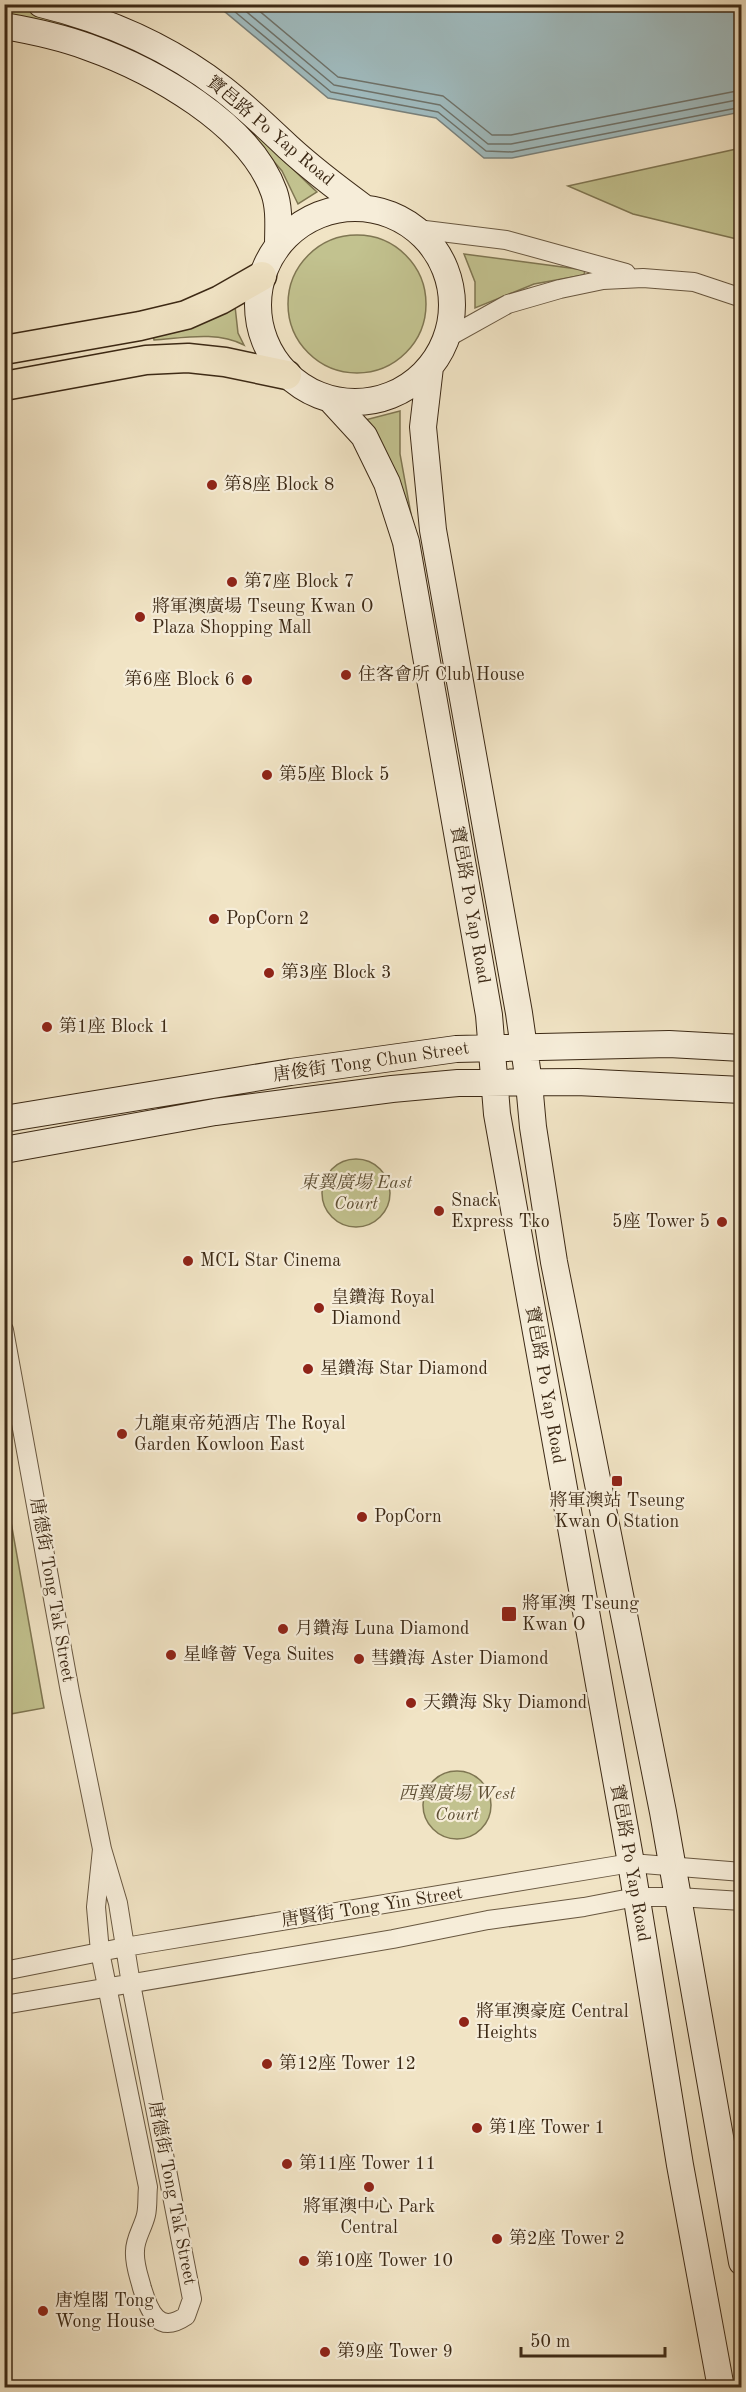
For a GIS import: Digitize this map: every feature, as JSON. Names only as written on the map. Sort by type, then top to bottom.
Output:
[{"type":"main road","name":"寶邑路 Po Yap Road","points":[[41,4],[100,21],[149,42],[176,57],[223,88],[325,179],[363,207]]},
{"type":"main road","name":"寶邑路 Po Yap Road","points":[[4,26],[59,38],[115,58],[164,83],[219,121],[247,147],[267,175],[275,194],[278,214],[278,246]]},
{"type":"main road","name":"寶邑路 Po Yap Road","points":[[363,207],[401,218],[417,229],[437,252],[448,277],[452,308],[447,338],[430,367],[404,389],[387,397],[369,401],[331,400],[308,390],[287,375],[271,354],[261,329],[258,303],[262,276],[278,246],[295,228],[316,215],[339,208],[363,207]]},
{"type":"main road","points":[[4,350],[140,326],[186,315],[220,300],[262,276]]},
{"type":"main road","points":[[4,386],[156,359],[197,359],[287,375]]},
{"type":"main road","name":"寶邑路 Po Yap Road","points":[[430,367],[423,428],[433,530],[523,1046],[554,1262],[678,1897],[741,2262]]},
{"type":"main road","name":"寶邑路 Po Yap Road","points":[[331,400],[364,436],[387,483],[406,543],[489,1015],[497,1114],[631,1863],[680,2166],[721,2388]]},
{"type":"main road","name":"唐俊街 Tong Chun Street","points":[[4,1119],[291,1072],[456,1049],[669,1044],[741,1048]]},
{"type":"main road","name":"唐俊街 Tong Chun Street","points":[[4,1150],[227,1111],[392,1089],[494,1083],[577,1082],[741,1090]]},
{"type":"street","points":[[417,229],[506,240],[643,278]]},
{"type":"street","points":[[447,338],[508,304],[560,289],[603,280],[643,278],[694,282],[741,298]]},
{"type":"street","name":"唐德街 Tong Tak Street","points":[[4,1330],[68,1681],[102,1849],[118,1903],[131,1984],[192,2299],[186,2316],[174,2322],[160,2321],[150,2312],[137,2270],[135,2251],[138,2231],[146,2216],[148,2187],[100,1952],[96,1907],[102,1849]]},
{"type":"street","name":"唐賢街 Tong Yin Street","points":[[4,1971],[125,1947],[631,1863],[741,1872]]},
{"type":"street","name":"唐賢街 Tong Yin Street","points":[[4,2006],[393,1939],[488,1920],[584,1907],[636,1897],[741,1901]]},
{"type":"green space","points":[[4,5],[87,28],[165,64],[227,106],[317,192],[298,204],[282,171],[252,136],[44,21],[5,13]]},
{"type":"green space","points":[[741,148],[741,240],[633,214],[568,186]]},
{"type":"green space","points":[[357,235],[383,240],[406,255],[421,278],[426,304],[421,330],[406,353],[383,368],[357,373],[331,368],[308,353],[293,330],[288,304],[293,278],[308,255],[331,240]]},
{"type":"green space","points":[[464,254],[585,270],[584,275],[534,284],[475,308],[475,282]]},
{"type":"green space","points":[[235,306],[238,333],[244,345],[211,337],[154,340],[153,335]]},
{"type":"green space","points":[[400,411],[400,454],[421,569],[470,883],[365,420]]},
{"type":"green space","name":"東翼廣場 East Court","points":[[356,1159],[369,1162],[380,1169],[387,1180],[390,1193],[387,1206],[380,1217],[369,1224],[356,1227],[343,1224],[332,1217],[325,1206],[322,1193],[325,1180],[332,1169],[343,1162]]},
{"type":"green space","points":[[8,1505],[44,1708],[5,1715],[4,1506]]},
{"type":"green space","name":"西翼廣場 West Court","points":[[457,1771],[470,1774],[481,1781],[488,1792],[491,1805],[488,1818],[481,1829],[470,1836],[457,1839],[444,1836],[433,1829],[426,1818],[423,1805],[426,1792],[433,1781],[444,1774]]},
{"type":"water","points":[[229,4],[741,5],[741,112],[512,158],[484,158],[436,118],[328,98],[224,11]]},
{"type":"place","name":"第8座 Block 8","points":[[212,485]]},
{"type":"place","name":"第7座 Block 7","points":[[232,582]]},
{"type":"place","name":"將軍澳廣場 Tseung Kwan O Plaza Shopping Mall","points":[[140,617]]},
{"type":"place","name":"住客會所 Club House","points":[[346,675]]},
{"type":"place","name":"第6座 Block 6","points":[[247,680]]},
{"type":"place","name":"第5座 Block 5","points":[[267,775]]},
{"type":"place","name":"PopCorn 2","points":[[214,919]]},
{"type":"place","name":"第3座 Block 3","points":[[269,973]]},
{"type":"place","name":"第1座 Block 1","points":[[47,1027]]},
{"type":"place","name":"Snack Express Tko","points":[[439,1211]]},
{"type":"place","name":"5座 Tower 5","points":[[722,1222]]},
{"type":"place","name":"MCL Star Cinema","points":[[188,1261]]},
{"type":"place","name":"皇鑽海 Royal Diamond","points":[[319,1308]]},
{"type":"place","name":"星鑽海 Star Diamond","points":[[308,1369]]},
{"type":"place","name":"九龍東帝苑酒店 The Royal Garden Kowloon East","points":[[122,1434]]},
{"type":"place","name":"將軍澳站 Tseung Kwan O Station","points":[[617,1481]]},
{"type":"place","name":"PopCorn","points":[[362,1517]]},
{"type":"place","name":"將軍澳 Tseung Kwan O","points":[[509,1614]]},
{"type":"place","name":"月鑽海 Luna Diamond","points":[[283,1629]]},
{"type":"place","name":"星峰薈 Vega Suites","points":[[171,1655]]},
{"type":"place","name":"彗鑽海 Aster Diamond","points":[[359,1659]]},
{"type":"place","name":"天鑽海 Sky Diamond","points":[[411,1703]]},
{"type":"place","name":"將軍澳豪庭 Central Heights","points":[[464,2022]]},
{"type":"place","name":"第12座 Tower 12","points":[[267,2064]]},
{"type":"place","name":"第1座 Tower 1","points":[[477,2128]]},
{"type":"place","name":"第11座 Tower 11","points":[[287,2164]]},
{"type":"place","name":"將軍澳中心 Park Central","points":[[369,2187]]},
{"type":"place","name":"第2座 Tower 2","points":[[497,2239]]},
{"type":"place","name":"第10座 Tower 10","points":[[304,2261]]},
{"type":"place","name":"唐煌閣 Tong Wong House","points":[[43,2311]]},
{"type":"place","name":"第9座 Tower 9","points":[[325,2352]]}]
